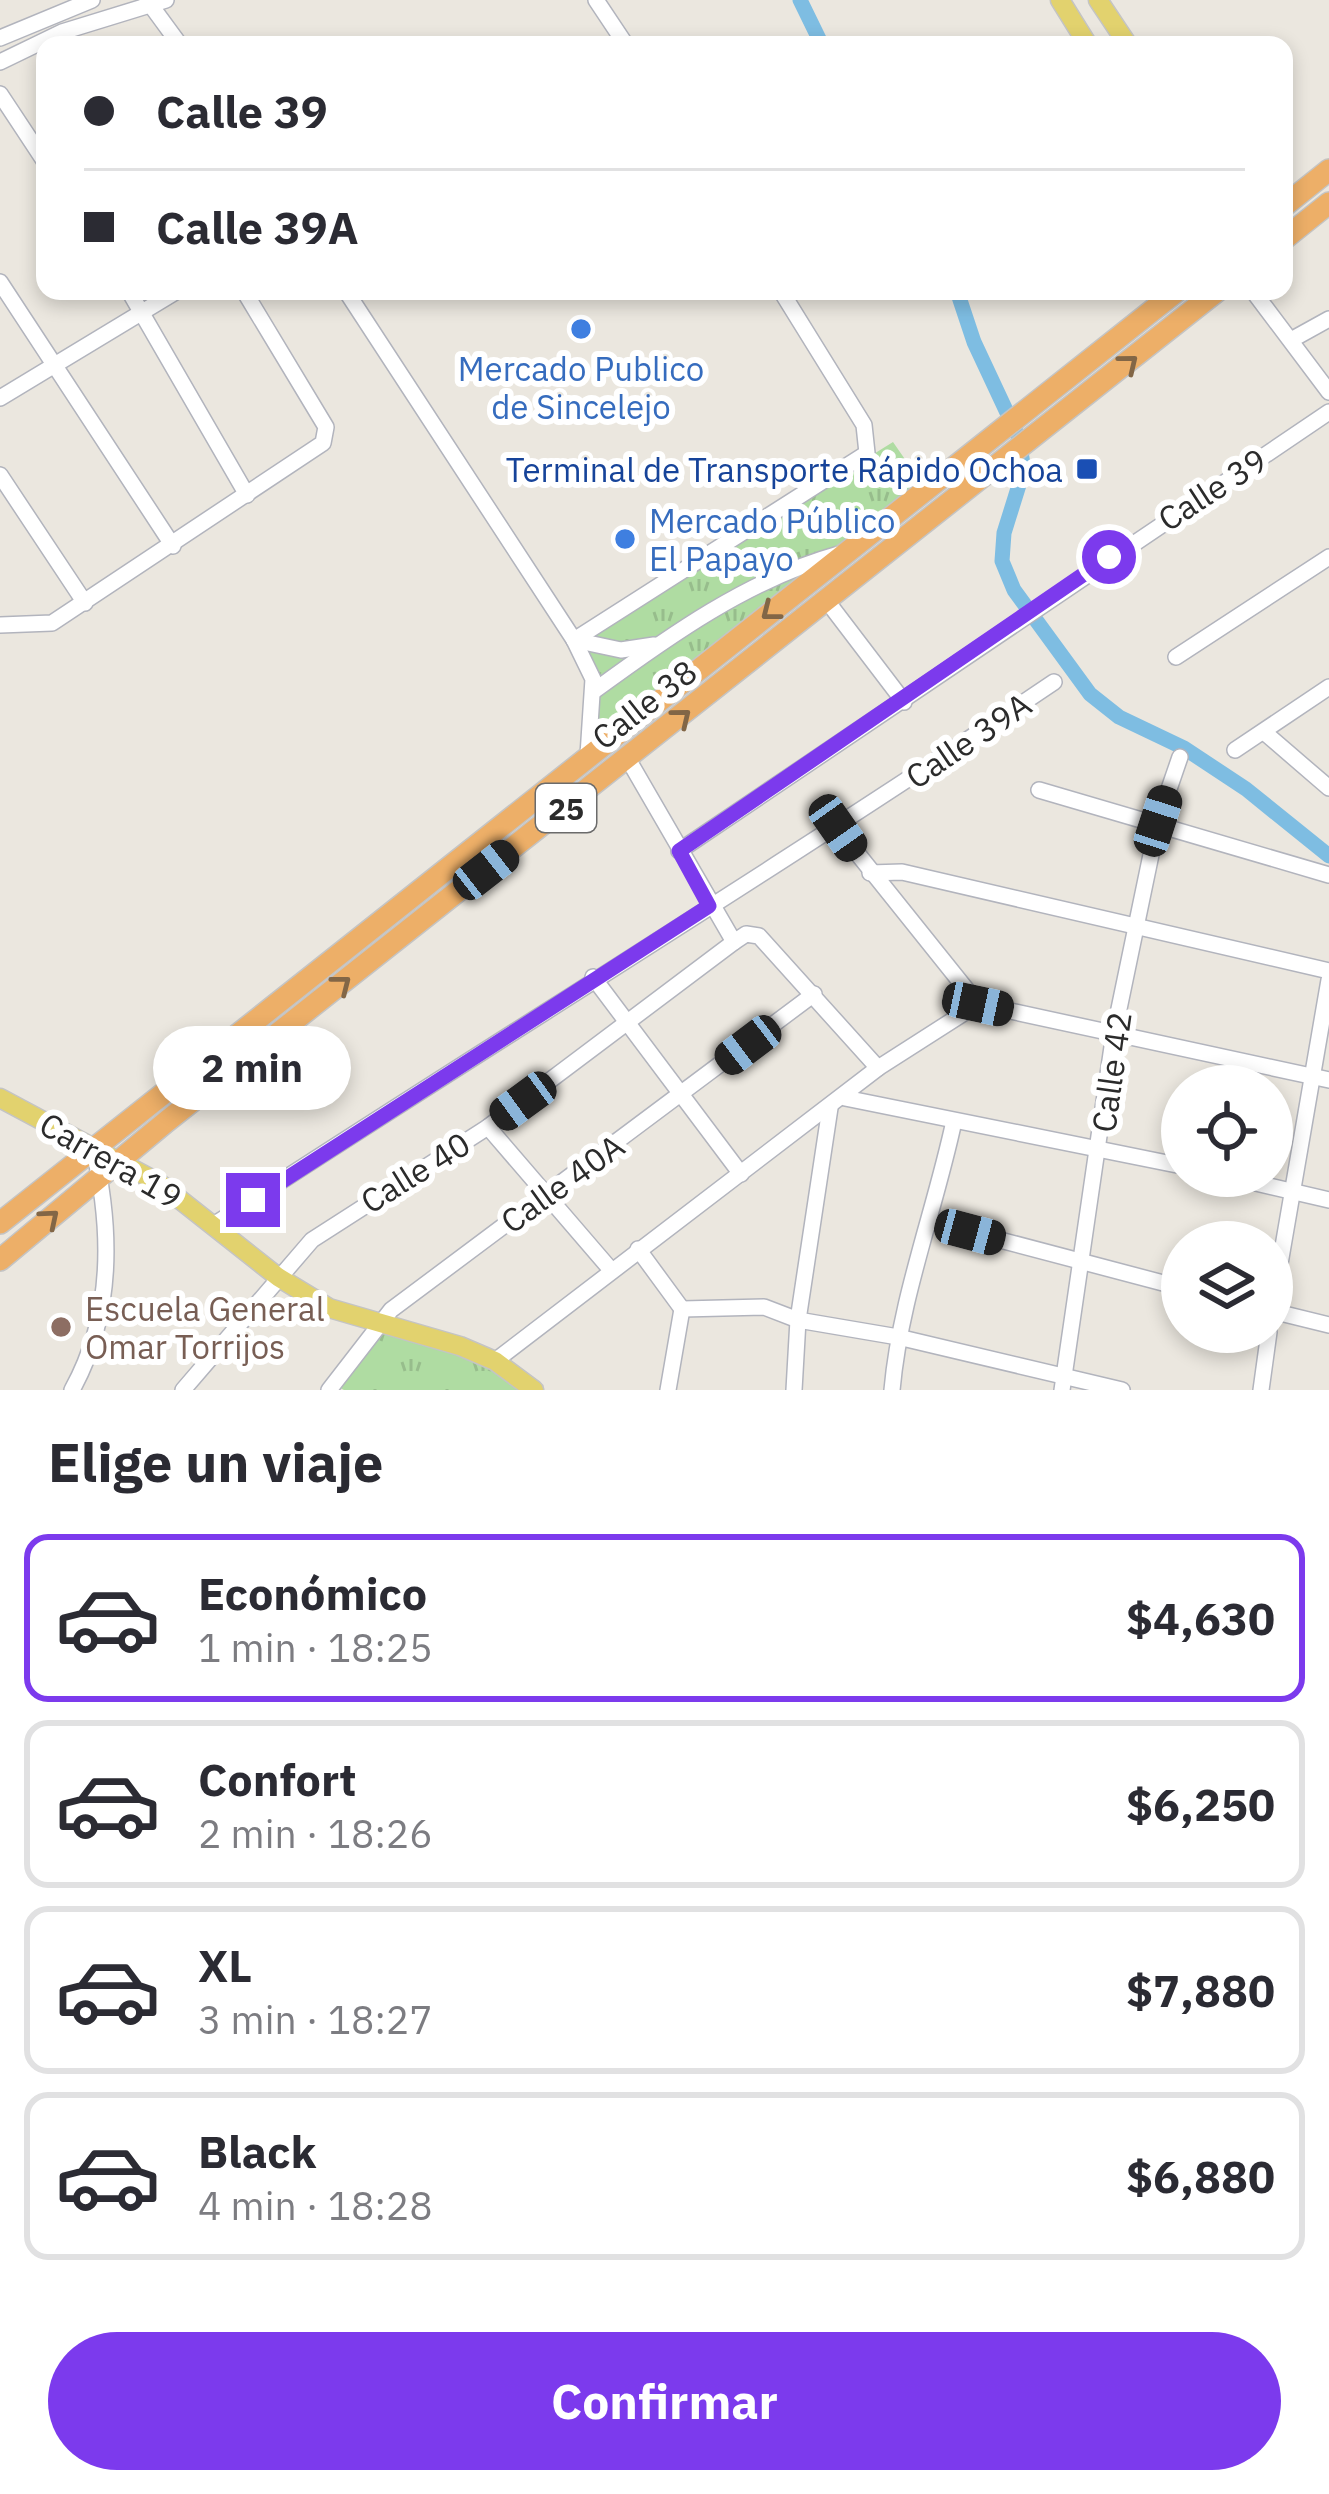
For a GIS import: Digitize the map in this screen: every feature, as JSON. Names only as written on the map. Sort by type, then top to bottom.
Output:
[{"type":"highway","points":[[1293,197],[1329,170]]},
{"type":"highway","points":[[1293,231],[1329,203]]},
{"type":"highway","name":"Calle 38","points":[[0,1259],[827,601],[1004,447],[1023,416],[1164,300]]},
{"type":"highway","name":"Calle 38","points":[[0,1223],[848,551],[1004,447],[1040,434],[1206,300]]},
{"type":"main road","points":[[1060,0],[1082,36]]},
{"type":"main road","points":[[1098,0],[1122,36]]},
{"type":"main road","name":"Carrera 19","points":[[0,1097],[119,1161],[328,1308],[436,1337],[495,1361],[534,1390]]},
{"type":"street","points":[[596,0],[620,36]]},
{"type":"street","points":[[0,38],[99,6],[155,1],[175,36]]},
{"type":"street","points":[[46,36],[99,6]]},
{"type":"street","points":[[0,62],[36,42]]},
{"type":"street","points":[[0,94],[36,149]]},
{"type":"street","points":[[0,282],[172,546]]},
{"type":"street","points":[[135,300],[247,495]]},
{"type":"street","points":[[0,398],[162,300]]},
{"type":"street","points":[[4,626],[52,623],[86,603],[247,495],[326,435],[249,300]]},
{"type":"street","points":[[352,300],[574,640],[594,691],[588,754]]},
{"type":"street","points":[[574,640],[859,460],[869,445],[864,425],[787,300]]},
{"type":"street","points":[[1260,300],[1329,392]]},
{"type":"street","points":[[1291,340],[1329,319]]},
{"type":"street","name":"Calle 39","points":[[679,851],[904,702],[1029,610],[1329,412]]},
{"type":"street","points":[[0,475],[86,603]]},
{"type":"street","points":[[594,691],[656,645],[774,578],[848,551]]},
{"type":"street","points":[[1176,657],[1329,557]]},
{"type":"street","points":[[827,601],[904,702]]},
{"type":"street","points":[[574,640],[621,650],[656,645]]},
{"type":"street","name":"Calle 39A","points":[[215,1225],[593,977],[838,828],[1054,682]]},
{"type":"street","points":[[1235,750],[1329,687]]},
{"type":"street","points":[[1264,732],[1329,788]]},
{"type":"street","name":"Calle 42","points":[[1063,1383],[1101,1148],[1114,1033],[1158,821],[1180,758]]},
{"type":"street","points":[[628,759],[734,942],[746,934],[759,936],[878,1068]]},
{"type":"street","points":[[1040,790],[1329,875]]},
{"type":"street","points":[[838,828],[978,1004],[1329,1080]]},
{"type":"street","points":[[870,873],[902,872],[1329,975],[1293,1185]]},
{"type":"street","name":"Calle 40","points":[[183,1390],[278,1276],[331,1225],[488,1127],[734,942]]},
{"type":"street","points":[[593,977],[741,1174]]},
{"type":"street","name":"Calle 40A","points":[[335,1388],[378,1323],[814,994]]},
{"type":"street","points":[[495,1361],[878,1068],[978,1004]]},
{"type":"street","points":[[837,1103],[954,1120],[1161,1161]]},
{"type":"street","points":[[794,1390],[798,1320],[837,1103]]},
{"type":"street","points":[[892,1390],[898,1336],[932,1222],[954,1120]]},
{"type":"street","points":[[488,1127],[611,1270]]},
{"type":"street","points":[[72,1390],[93,1347],[103,1305],[106,1253],[100,1176],[92,1146]]},
{"type":"street","points":[[1293,1191],[1329,1200]]},
{"type":"street","points":[[932,1222],[1161,1283]]},
{"type":"street","points":[[638,1249],[682,1309],[668,1390]]},
{"type":"street","points":[[682,1309],[764,1306],[798,1320],[898,1336],[1063,1383],[1122,1390]]},
{"type":"street","points":[[1293,1316],[1329,1325]]},
{"type":"street","points":[[1262,1390],[1266,1353]]},
{"type":"green space","points":[[893,442],[927,491],[588,755],[594,691],[574,640]]},
{"type":"green space","points":[[378,1323],[411,1330],[534,1390],[344,1390],[333,1384]]},
{"type":"waterway","points":[[800,0],[818,36]]},
{"type":"waterway","points":[[960,300],[1018,436],[1024,469],[1004,533],[1002,561],[1014,590],[1090,694],[1119,717],[1184,748],[1246,789],[1329,856]]},
{"type":"place","name":"Mercado Publico de Sincelejo","points":[[581,329]]},
{"type":"place","name":"Terminal de Transporte Rápido Ochoa","points":[[1087,469]]},
{"type":"place","name":"Mercado Público El Papayo","points":[[625,539]]},
{"type":"place","name":"Escuela General Omar Torrijos","points":[[61,1327]]},
{"type":"route","points":[[253,1200],[709,906],[679,851],[904,702],[1109,557]]}]
